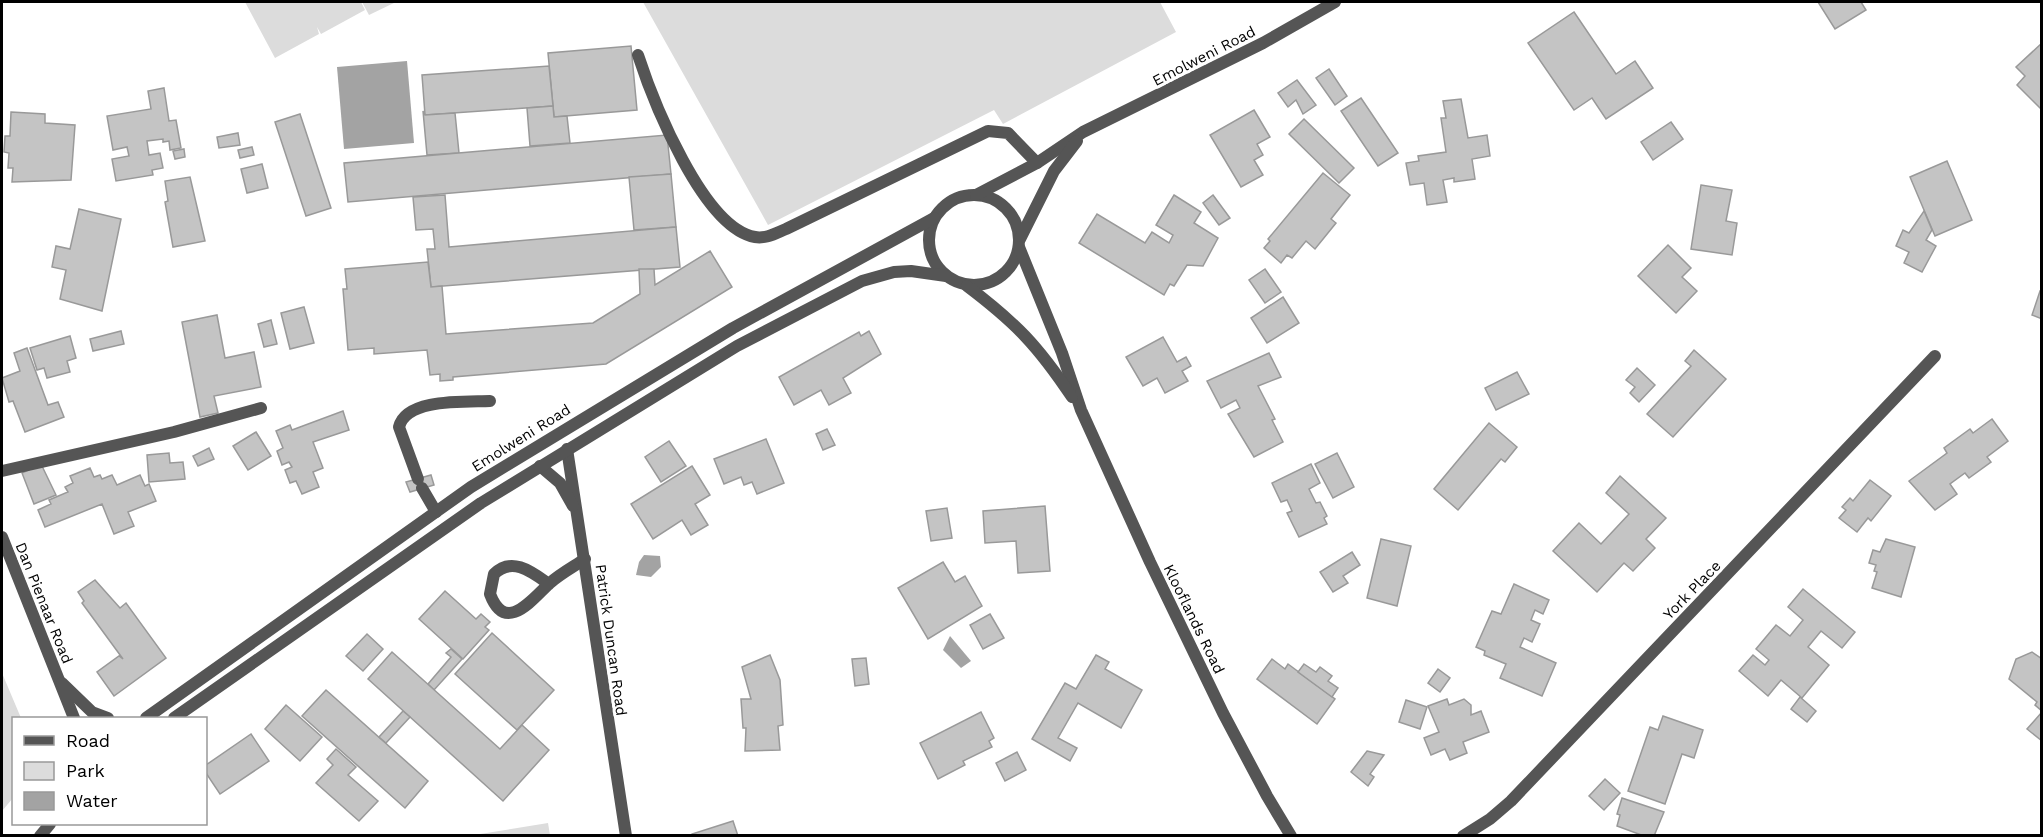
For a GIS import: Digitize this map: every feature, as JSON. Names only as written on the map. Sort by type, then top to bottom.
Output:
[{"type":"street","name":"Emolweni Road","points":[[976,195],[1038,163],[1083,132],[1263,43],[1335,2]]},
{"type":"street","points":[[638,55],[649,88],[696,185],[722,219],[753,237],[767,237],[786,229],[988,131],[1008,133],[1038,163]]},
{"type":"street","name":"Emolweni Road","points":[[1020,244],[1054,171],[1083,132]]},
{"type":"street","points":[[175,717],[482,503],[737,346],[862,280],[894,272],[911,271],[946,276],[967,286],[986,285],[998,279],[1016,260],[1020,244],[1012,214],[1002,204],[976,195],[957,198],[940,210],[929,230],[931,255],[946,276]]},
{"type":"street","name":"Emolweni Road","points":[[147,717],[436,512],[570,424],[712,340],[934,218]]},
{"type":"street","name":"Klooflands Road","points":[[1020,244],[1062,352],[1081,410],[1193,653],[1267,796],[1291,836]]},
{"type":"street","name":"Klooflands Road","points":[[967,286],[1007,316],[1037,346],[1081,410]]},
{"type":"street","name":"York Place","points":[[1463,836],[1490,819],[1511,801],[1935,356]]},
{"type":"street","points":[[436,512],[420,484],[399,427],[405,415],[420,406],[490,402]]},
{"type":"street","points":[[2,471],[174,432],[261,408]]},
{"type":"street","name":"Patrick Duncan Road","points":[[567,449],[626,836]]},
{"type":"street","points":[[540,466],[560,483],[578,515]]},
{"type":"street","name":"Dan Pienaar Road","points":[[2,537],[74,717]]},
{"type":"street","points":[[549,584],[522,566],[508,566],[494,574],[490,594],[499,608],[508,612],[520,610],[534,601],[549,584],[585,559]]},
{"type":"street","name":"Dan Pienaar Road","points":[[59,679],[92,712],[105,717]]},
{"type":"green space","points":[[245,2],[361,2],[365,10],[321,34],[317,27],[319,34],[275,58]]},
{"type":"green space","points":[[362,2],[396,2],[369,15]]},
{"type":"green space","points":[[643,2],[1160,2],[1176,32],[1003,124],[994,110],[768,225]]},
{"type":"green space","points":[[2,673],[21,717],[12,717],[12,799],[2,811]]},
{"type":"green space","points":[[548,823],[550,835],[474,835]]},
{"type":"water","points":[[407,61],[414,143],[344,149],[337,67]]},
{"type":"water","points":[[644,555],[660,556],[661,567],[651,577],[636,575],[639,562]]},
{"type":"water","points":[[950,636],[971,661],[961,668],[943,650]]},
{"type":"building","points":[[1818,2],[1861,2],[1866,10],[1835,29]]},
{"type":"building","points":[[1574,12],[1616,74],[1635,61],[1653,88],[1606,119],[1592,98],[1574,110],[1528,43]]},
{"type":"building","points":[[2042,43],[2042,110],[2017,85],[2025,76],[2016,67]]},
{"type":"building","points":[[631,46],[637,110],[554,117],[548,53]]},
{"type":"building","points":[[549,66],[553,106],[425,115],[422,75]]},
{"type":"building","points":[[1329,69],[1347,96],[1335,105],[1316,78]]},
{"type":"building","points":[[1297,80],[1316,105],[1303,114],[1296,100],[1288,107],[1278,93]]},
{"type":"building","points":[[164,88],[169,121],[176,120],[181,148],[170,150],[169,141],[163,142],[163,139],[147,141],[149,155],[160,153],[163,168],[152,170],[153,175],[116,181],[112,159],[129,156],[127,147],[113,150],[107,116],[151,109],[148,91]]},
{"type":"building","points":[[1361,98],[1398,153],[1378,166],[1341,111]]},
{"type":"building","points":[[1461,99],[1468,138],[1487,135],[1490,156],[1472,159],[1475,179],[1454,182],[1454,178],[1443,180],[1447,202],[1427,205],[1424,183],[1410,185],[1406,163],[1419,161],[1418,156],[1446,152],[1441,118],[1446,118],[1443,101]]},
{"type":"building","points":[[553,106],[554,117],[567,116],[570,143],[530,146],[527,108]]},
{"type":"building","points":[[1254,110],[1270,137],[1257,144],[1263,155],[1254,160],[1263,175],[1241,187],[1210,135]]},
{"type":"building","points":[[423,111],[425,115],[455,113],[459,153],[427,155]]},
{"type":"building","points":[[11,112],[45,114],[45,123],[75,125],[71,180],[12,182],[13,168],[8,168],[9,153],[4,152],[5,136],[10,136]]},
{"type":"building","points":[[300,114],[331,208],[306,216],[275,122]]},
{"type":"building","points":[[1304,119],[1354,168],[1339,183],[1289,134]]},
{"type":"building","points":[[1671,122],[1683,139],[1653,160],[1641,142]]},
{"type":"building","points":[[238,133],[240,145],[219,148],[217,137]]},
{"type":"building","points":[[667,135],[671,174],[348,202],[344,163]]},
{"type":"building","points":[[252,147],[254,155],[240,158],[238,150]]},
{"type":"building","points":[[184,149],[185,157],[175,159],[173,151]]},
{"type":"building","points":[[1947,161],[1972,220],[1935,236],[1910,177]]},
{"type":"building","points":[[262,164],[268,188],[247,193],[241,169]]},
{"type":"building","points":[[1323,173],[1350,195],[1331,219],[1336,223],[1315,249],[1306,241],[1292,258],[1287,255],[1281,263],[1264,248],[1270,241],[1268,239]]},
{"type":"building","points":[[671,174],[676,227],[634,230],[629,177]]},
{"type":"building","points":[[190,177],[205,241],[173,247],[165,202],[168,201],[165,181]]},
{"type":"building","points":[[1701,185],[1732,190],[1726,221],[1737,223],[1732,255],[1691,249]]},
{"type":"building","points":[[445,195],[449,247],[676,227],[680,267],[431,287],[427,249],[435,249],[433,229],[416,230],[413,197]]},
{"type":"building","points":[[1174,195],[1201,212],[1194,223],[1218,238],[1203,266],[1187,265],[1174,286],[1170,284],[1164,295],[1079,243],[1097,214],[1145,243],[1152,232],[1169,243],[1173,235],[1156,225]]},
{"type":"building","points":[[1213,195],[1230,218],[1219,225],[1203,203]]},
{"type":"building","points":[[79,209],[121,219],[102,311],[60,299],[66,270],[52,267],[56,246],[70,249]]},
{"type":"building","points":[[1924,211],[1932,230],[1926,240],[1936,246],[1922,272],[1904,263],[1909,252],[1896,246],[1903,230],[1909,233]]},
{"type":"building","points":[[1668,245],[1691,268],[1682,277],[1697,291],[1676,313],[1638,276]]},
{"type":"building","points":[[710,251],[732,287],[606,364],[453,377],[453,380],[440,381],[440,374],[430,375],[427,350],[374,354],[374,348],[348,350],[343,289],[347,289],[345,269],[428,262],[431,287],[442,286],[446,334],[593,323],[640,294],[639,269],[654,269],[655,285]]},
{"type":"building","points":[[1265,269],[1281,292],[1265,303],[1249,280]]},
{"type":"building","points":[[2040,291],[2042,292],[2042,319],[2032,315]]},
{"type":"building","points":[[1283,297],[1299,323],[1267,343],[1251,318]]},
{"type":"building","points":[[304,307],[314,343],[290,349],[281,313]]},
{"type":"building","points":[[217,315],[225,358],[254,352],[261,387],[214,396],[218,413],[200,417],[182,322]]},
{"type":"building","points":[[271,320],[277,344],[264,347],[258,324]]},
{"type":"building","points":[[121,331],[124,344],[93,351],[90,339]]},
{"type":"building","points":[[869,331],[881,354],[843,378],[851,393],[829,405],[821,390],[794,405],[779,377],[859,332],[861,336]]},
{"type":"building","points":[[70,336],[76,358],[67,361],[70,372],[47,378],[44,368],[37,370],[30,348]]},
{"type":"building","points":[[1163,337],[1177,362],[1186,357],[1191,366],[1182,371],[1188,381],[1165,393],[1157,378],[1143,386],[1126,357]]},
{"type":"building","points":[[27,348],[48,405],[58,402],[64,417],[25,432],[13,401],[9,402],[2,378],[20,371],[14,353]]},
{"type":"building","points":[[1694,350],[1726,379],[1673,437],[1647,414],[1691,366],[1685,361]]},
{"type":"building","points":[[1269,353],[1281,377],[1258,386],[1275,419],[1272,420],[1283,442],[1254,457],[1228,414],[1240,408],[1236,400],[1221,408],[1207,381]]},
{"type":"building","points":[[1637,368],[1655,385],[1639,402],[1630,393],[1635,387],[1626,380]]},
{"type":"building","points":[[1517,372],[1529,394],[1496,410],[1485,388]]},
{"type":"building","points":[[343,411],[349,430],[313,442],[323,468],[313,472],[319,487],[302,494],[296,481],[290,483],[285,470],[292,467],[289,462],[282,465],[277,451],[283,448],[276,431],[290,425],[292,430]]},
{"type":"building","points":[[1992,419],[2008,441],[1987,457],[1991,462],[1969,478],[1965,473],[1950,484],[1957,494],[1935,510],[1909,481],[1947,453],[1944,448],[1970,429],[1973,433]]},
{"type":"building","points":[[1489,423],[1517,447],[1505,462],[1501,459],[1458,510],[1434,489]]},
{"type":"building","points":[[827,429],[835,445],[823,450],[816,434]]},
{"type":"building","points":[[256,432],[271,456],[248,470],[233,446]]},
{"type":"building","points":[[766,439],[784,483],[757,494],[752,482],[744,485],[741,477],[724,484],[714,459]]},
{"type":"building","points":[[669,441],[686,466],[661,482],[645,457]]},
{"type":"building","points":[[209,448],[214,459],[198,466],[193,456]]},
{"type":"building","points":[[169,453],[170,463],[183,462],[185,479],[149,482],[147,455]]},
{"type":"building","points":[[1337,453],[1354,487],[1333,498],[1315,464]]},
{"type":"building","points":[[41,464],[56,495],[34,504],[22,473]]},
{"type":"building","points":[[1311,464],[1320,483],[1309,489],[1316,503],[1320,502],[1327,516],[1324,518],[1327,524],[1299,537],[1287,513],[1292,511],[1287,500],[1281,502],[1272,483]]},
{"type":"building","points":[[692,466],[710,495],[695,504],[708,525],[691,535],[682,520],[653,539],[631,504]]},
{"type":"building","points":[[90,468],[94,477],[100,475],[102,479],[112,475],[117,485],[140,475],[145,486],[149,484],[156,501],[128,512],[134,526],[114,534],[102,504],[45,527],[38,510],[51,504],[49,500],[68,492],[65,487],[73,483],[70,476]]},
{"type":"building","points":[[431,475],[434,485],[410,492],[406,482]]},
{"type":"building","points":[[1620,476],[1666,518],[1646,539],[1655,548],[1633,571],[1624,563],[1597,592],[1553,551],[1579,523],[1601,544],[1629,514],[1606,493]]},
{"type":"building","points":[[1870,480],[1891,496],[1871,521],[1868,518],[1857,532],[1839,518],[1846,510],[1842,507],[1850,498],[1853,501]]},
{"type":"building","points":[[1045,506],[1050,571],[1018,573],[1016,541],[985,543],[983,511]]},
{"type":"building","points":[[947,508],[952,538],[931,541],[926,511]]},
{"type":"building","points":[[1381,539],[1411,546],[1397,606],[1367,598]]},
{"type":"building","points":[[1886,539],[1915,547],[1901,597],[1872,588],[1877,572],[1874,571],[1876,565],[1869,563],[1873,550],[1880,552]]},
{"type":"building","points":[[1352,552],[1360,565],[1343,576],[1348,583],[1333,592],[1320,572]]},
{"type":"building","points":[[943,562],[955,582],[965,576],[982,606],[928,639],[898,588]]},
{"type":"building","points":[[95,580],[120,608],[126,603],[166,658],[114,696],[97,672],[119,656],[123,659],[82,603],[84,601],[78,592]]},
{"type":"building","points":[[1514,584],[1549,600],[1543,614],[1535,610],[1531,620],[1540,624],[1532,642],[1524,638],[1520,647],[1556,663],[1542,696],[1500,678],[1506,664],[1484,655],[1485,651],[1476,647],[1492,611],[1501,614]]},
{"type":"building","points":[[1803,589],[1855,632],[1842,648],[1821,631],[1808,647],[1829,665],[1802,698],[1781,680],[1768,696],[1739,671],[1753,655],[1765,665],[1769,660],[1756,649],[1776,625],[1790,636],[1803,620],[1788,607]]},
{"type":"building","points":[[445,591],[476,619],[481,614],[490,622],[485,627],[489,630],[463,659],[419,619]]},
{"type":"building","points":[[990,614],[1004,638],[983,649],[970,625]]},
{"type":"building","points":[[492,633],[554,690],[517,730],[455,674]]},
{"type":"building","points":[[367,634],[383,649],[363,671],[346,656]]},
{"type":"building","points":[[451,649],[462,659],[434,690],[428,684],[451,657],[446,653]]},
{"type":"building","points":[[392,652],[500,749],[522,725],[549,750],[503,801],[368,679]]},
{"type":"building","points":[[2032,652],[2042,659],[2042,711],[2035,705],[2037,702],[2009,679],[2016,659]]},
{"type":"building","points":[[770,655],[780,680],[783,725],[778,726],[780,750],[745,751],[746,728],[743,728],[741,699],[751,699],[742,667]]},
{"type":"building","points":[[1096,655],[1109,662],[1105,669],[1142,690],[1121,728],[1078,703],[1058,738],[1077,748],[1070,761],[1032,739],[1065,683],[1076,689]]},
{"type":"building","points":[[866,658],[869,684],[855,686],[852,659]]},
{"type":"building","points":[[1272,659],[1285,669],[1288,664],[1335,699],[1317,724],[1257,679]]},
{"type":"building","points":[[1304,664],[1316,672],[1320,667],[1332,676],[1328,681],[1338,688],[1332,697],[1298,672]]},
{"type":"building","points":[[1438,669],[1450,678],[1440,692],[1428,683]]},
{"type":"building","points":[[326,690],[428,781],[405,808],[302,716]]},
{"type":"building","points":[[1800,697],[1816,711],[1807,722],[1791,709]]},
{"type":"building","points":[[1447,699],[1449,705],[1464,699],[1471,705],[1471,715],[1481,711],[1489,732],[1463,742],[1467,753],[1450,760],[1445,749],[1431,755],[1424,738],[1439,732],[1428,706]]},
{"type":"building","points":[[1406,700],[1427,707],[1420,729],[1399,722]]},
{"type":"building","points":[[286,705],[322,737],[300,761],[265,729]]},
{"type":"building","points":[[403,711],[410,717],[386,743],[379,737]]},
{"type":"building","points":[[981,712],[994,738],[989,741],[992,747],[963,761],[965,765],[938,779],[920,743]]},
{"type":"building","points":[[2042,712],[2042,741],[2027,729]]},
{"type":"building","points":[[1663,716],[1703,730],[1694,758],[1682,754],[1665,804],[1628,791],[1650,727],[1658,730]]},
{"type":"building","points":[[251,734],[269,761],[220,794],[207,774],[207,764]]},
{"type":"building","points":[[336,749],[356,767],[348,775],[378,801],[359,821],[316,783],[333,765],[327,759]]},
{"type":"building","points":[[1367,751],[1384,755],[1370,774],[1374,777],[1368,786],[1351,772]]},
{"type":"building","points":[[1017,752],[1026,770],[1005,781],[996,763]]},
{"type":"building","points":[[1605,779],[1620,793],[1604,810],[1589,796]]},
{"type":"building","points":[[1622,798],[1664,812],[1654,836],[1644,836],[1617,826],[1620,815],[1617,814]]},
{"type":"building","points":[[733,821],[738,836],[692,836],[692,834]]}]
